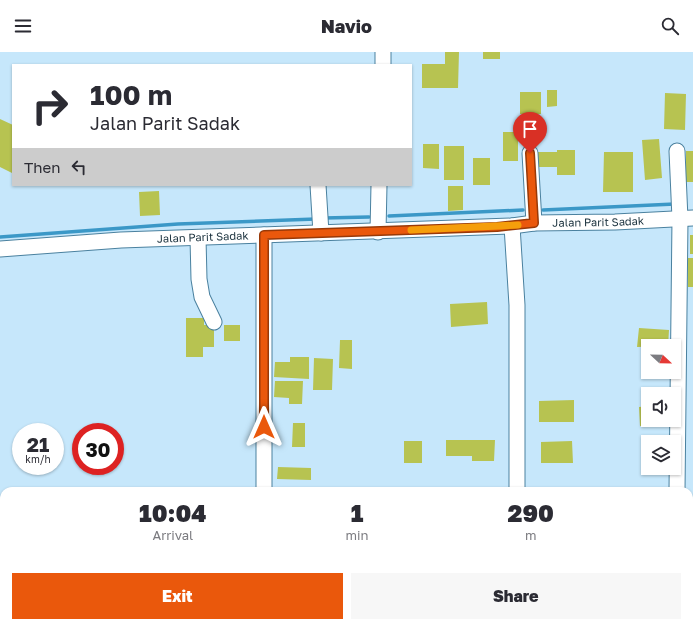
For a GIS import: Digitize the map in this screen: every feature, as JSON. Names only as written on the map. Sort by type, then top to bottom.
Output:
[{"type":"street","points":[[383,52],[383,64]]},
{"type":"street","points":[[677,151],[686,218],[677,487]]},
{"type":"street","points":[[530,153],[534,223]]},
{"type":"street","points":[[318,186],[321,226]]},
{"type":"street","points":[[378,232],[379,186]]},
{"type":"street","name":"Jalan Parit Sadak","points":[[0,250],[122,240],[264,235],[321,226],[378,232],[512,226],[534,223],[614,222],[686,218]]},
{"type":"street","points":[[512,226],[517,305],[517,487]]},
{"type":"street","points":[[264,235],[264,487]]},
{"type":"street","points":[[198,238],[199,279],[202,298],[214,322]]},
{"type":"building","points":[[445,52],[459,52],[458,88],[422,88],[422,64],[445,64]]},
{"type":"building","points":[[483,52],[500,52],[500,59],[483,59]]},
{"type":"building","points":[[547,90],[557,90],[557,106],[547,107]]},
{"type":"building","points":[[520,92],[541,92],[541,114],[537,114],[537,140],[522,140]]},
{"type":"building","points":[[665,93],[686,94],[685,130],[664,129]]},
{"type":"building","points":[[0,119],[12,125],[12,173],[0,167]]},
{"type":"building","points":[[503,132],[518,132],[518,161],[503,161]]},
{"type":"building","points":[[659,139],[662,178],[645,180],[642,140]]},
{"type":"building","points":[[423,144],[439,144],[439,169],[423,168]]},
{"type":"building","points":[[444,146],[464,146],[464,180],[444,180]]},
{"type":"building","points":[[557,150],[575,150],[575,175],[557,175],[557,167],[536,167],[536,152],[557,152]]},
{"type":"building","points":[[686,151],[693,151],[693,182],[686,182]]},
{"type":"building","points":[[604,152],[633,152],[633,192],[603,192]]},
{"type":"building","points":[[473,158],[490,158],[490,185],[473,185]]},
{"type":"building","points":[[448,186],[463,186],[463,210],[448,211]]},
{"type":"building","points":[[159,191],[160,215],[140,216],[139,192]]},
{"type":"building","points":[[690,235],[693,235],[693,254],[690,254]]},
{"type":"building","points":[[688,258],[693,258],[693,287],[688,287]]},
{"type":"building","points":[[487,302],[488,324],[451,327],[450,304]]},
{"type":"building","points":[[186,318],[204,318],[204,325],[214,325],[214,347],[203,347],[203,357],[186,357]]},
{"type":"building","points":[[224,325],[240,325],[240,341],[224,341]]},
{"type":"building","points":[[639,328],[669,330],[668,339],[641,339],[641,347],[637,347]]},
{"type":"building","points":[[340,340],[352,340],[352,369],[339,368]]},
{"type":"building","points":[[290,357],[309,357],[309,379],[274,377],[275,362],[290,362]]},
{"type":"building","points":[[314,358],[333,359],[332,390],[313,390]]},
{"type":"building","points":[[275,381],[303,381],[302,404],[289,404],[289,398],[274,397]]},
{"type":"building","points":[[574,400],[574,422],[539,422],[539,401]]},
{"type":"building","points":[[639,407],[641,407],[641,426],[640,426]]},
{"type":"building","points":[[293,423],[305,423],[305,447],[292,447]]},
{"type":"building","points":[[446,440],[495,440],[494,461],[472,461],[472,456],[446,456]]},
{"type":"building","points":[[404,441],[422,441],[422,463],[404,463]]},
{"type":"building","points":[[572,441],[573,463],[541,463],[541,442]]},
{"type":"building","points":[[278,467],[311,468],[311,480],[277,479]]},
{"type":"waterway","points":[[543,210],[675,204]]},
{"type":"waterway","points":[[389,216],[523,210]]},
{"type":"waterway","points":[[324,218],[369,217]]},
{"type":"waterway","points":[[0,237],[178,224],[316,219]]},
{"type":"slow traffic","points":[[411,230],[518,225]]},
{"type":"route","points":[[264,427],[264,235],[497,227],[534,223],[530,153]]}]
